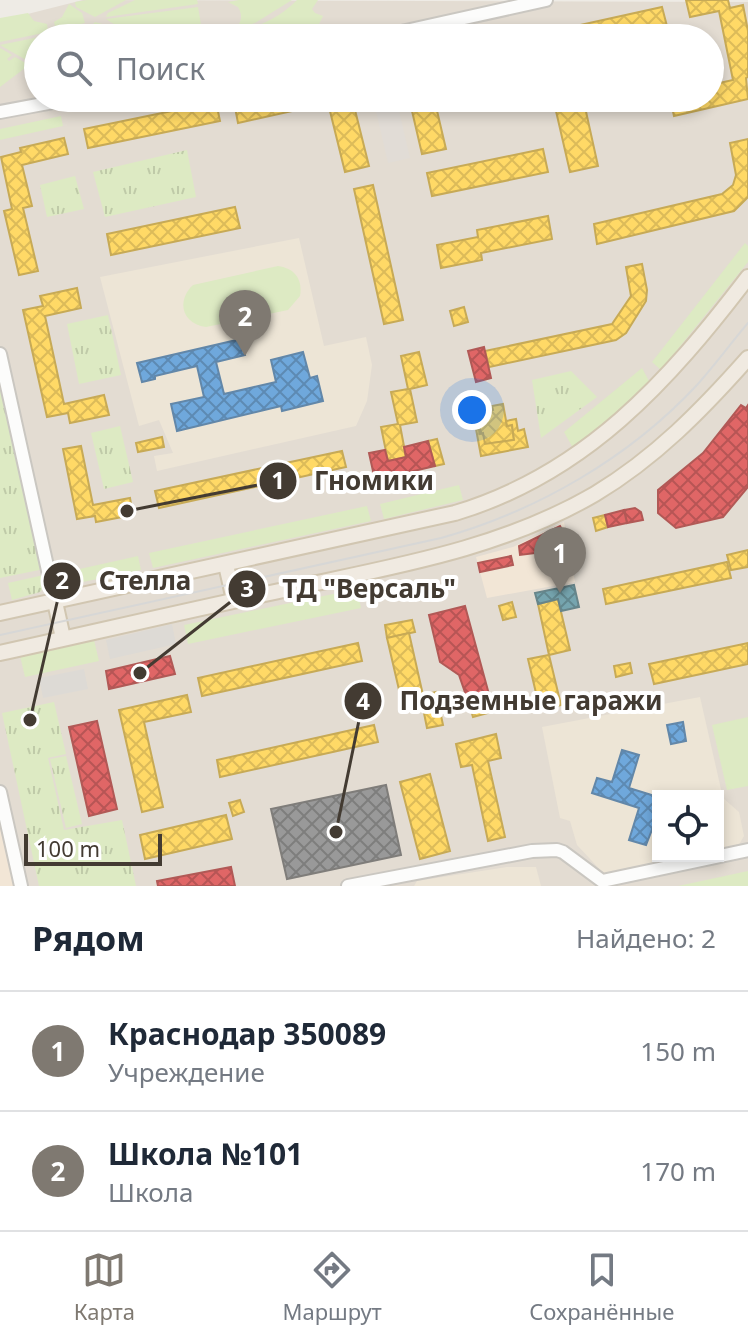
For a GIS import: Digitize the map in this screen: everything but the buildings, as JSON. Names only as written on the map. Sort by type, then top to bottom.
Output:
[{"type":"main road","points":[[0,613],[475,507],[533,480],[625,416],[665,379],[748,277]]},
{"type":"main road","points":[[0,653],[445,555],[507,535],[555,515],[612,483],[665,444],[704,408],[748,358]]},
{"type":"main road","points":[[226,565],[234,600]]},
{"type":"main road","points":[[55,602],[63,638]]},
{"type":"street","points":[[439,24],[540,2]]},
{"type":"street","points":[[0,112],[24,108]]},
{"type":"street","points":[[0,354],[55,602]]},
{"type":"street","points":[[0,792],[21,886]]},
{"type":"street","points":[[348,886],[532,851],[563,852],[602,881],[748,850]]},
{"type":"shaded area","points":[[83,0],[748,2],[748,886],[0,886],[0,21]]},
{"type":"shaded area","points":[[376,112],[399,112],[410,158],[388,163]]},
{"type":"shaded area","points":[[299,238],[324,346],[366,337],[372,365],[367,401],[356,426],[157,471],[154,456],[173,453],[159,420],[139,426],[100,277]]},
{"type":"shaded area","points":[[564,522],[575,582],[487,598],[476,557],[513,547]]},
{"type":"shaded area","points":[[172,624],[176,644],[110,659],[106,640]]},
{"type":"shaded area","points":[[84,669],[88,689],[43,698],[39,678]]},
{"type":"shaded area","points":[[700,697],[721,790],[652,790],[652,862],[666,862],[604,874],[577,845],[570,821],[560,818],[542,727]]},
{"type":"shaded area","points":[[724,799],[739,812],[744,836],[737,848],[724,851]]},
{"type":"shaded area","points":[[0,828],[14,886],[0,886]]},
{"type":"shaded area","points":[[507,867],[536,867],[541,886],[414,886],[417,881]]},
{"type":"green space","points":[[126,0],[95,17],[76,7],[75,2]]},
{"type":"green space","points":[[135,0],[197,0],[198,4],[106,17],[108,13]]},
{"type":"green space","points":[[292,0],[252,24],[239,24],[241,14],[238,7],[228,2]]},
{"type":"green space","points":[[297,0],[318,0],[312,9],[323,16],[319,24],[262,24]]},
{"type":"green space","points":[[69,4],[82,13],[85,23],[54,24]]},
{"type":"green space","points":[[198,7],[201,24],[114,24],[106,19]]},
{"type":"green space","points":[[28,13],[34,21],[47,24],[24,24],[24,37],[0,42],[0,18]]},
{"type":"green space","points":[[24,40],[24,59],[0,45]]},
{"type":"green space","points":[[0,48],[12,55],[7,59],[9,61],[15,57],[24,62],[24,69],[0,87]]},
{"type":"green space","points":[[61,116],[63,126],[0,140],[0,129]]},
{"type":"green space","points":[[187,150],[196,197],[105,217],[93,172]]},
{"type":"green space","points":[[75,176],[84,209],[47,217],[40,185]]},
{"type":"green space","points":[[745,243],[748,246],[748,262],[661,370],[652,362]]},
{"type":"green space","points":[[278,266],[293,272],[300,285],[300,296],[288,310],[206,327],[187,317],[184,298],[193,285]]},
{"type":"green space","points":[[108,315],[121,375],[79,384],[67,324]]},
{"type":"green space","points":[[642,368],[649,381],[573,448],[564,432]]},
{"type":"green space","points":[[571,371],[597,397],[541,438],[532,380]]},
{"type":"green space","points":[[0,374],[44,569],[0,578]]},
{"type":"green space","points":[[120,426],[133,482],[104,489],[91,433]]},
{"type":"green space","points":[[459,485],[463,500],[384,519],[380,504]]},
{"type":"green space","points":[[367,506],[371,521],[153,568],[149,553]]},
{"type":"green space","points":[[138,556],[141,570],[78,583],[75,570]]},
{"type":"green space","points":[[44,575],[46,585],[40,592],[12,600],[8,583]]},
{"type":"green space","points":[[357,589],[361,608],[188,644],[184,625]]},
{"type":"green space","points":[[94,640],[99,661],[25,677],[20,656]]},
{"type":"green space","points":[[54,702],[66,754],[48,758],[64,830],[122,820],[136,886],[39,886],[2,713]]},
{"type":"green space","points":[[748,717],[748,786],[727,790],[712,725]]},
{"type":"green space","points":[[66,756],[82,824],[66,828],[50,759]]},
{"type":"green space","points":[[748,871],[748,886],[678,886]]},
{"type":"tram line","points":[[0,635],[441,538],[512,513],[580,479],[642,436],[697,385],[748,323]]},
{"type":"place","name":"Школа №101","points":[[245,356]]},
{"type":"place","name":"Гномики","points":[[127,511]]},
{"type":"place","name":"Краснодар 350089","points":[[560,593]]},
{"type":"place","name":"ТД \"Версаль\"","points":[[140,673]]},
{"type":"place","name":"Стелла","points":[[30,720]]},
{"type":"place","name":"Подземные гаражи","points":[[336,832]]}]
